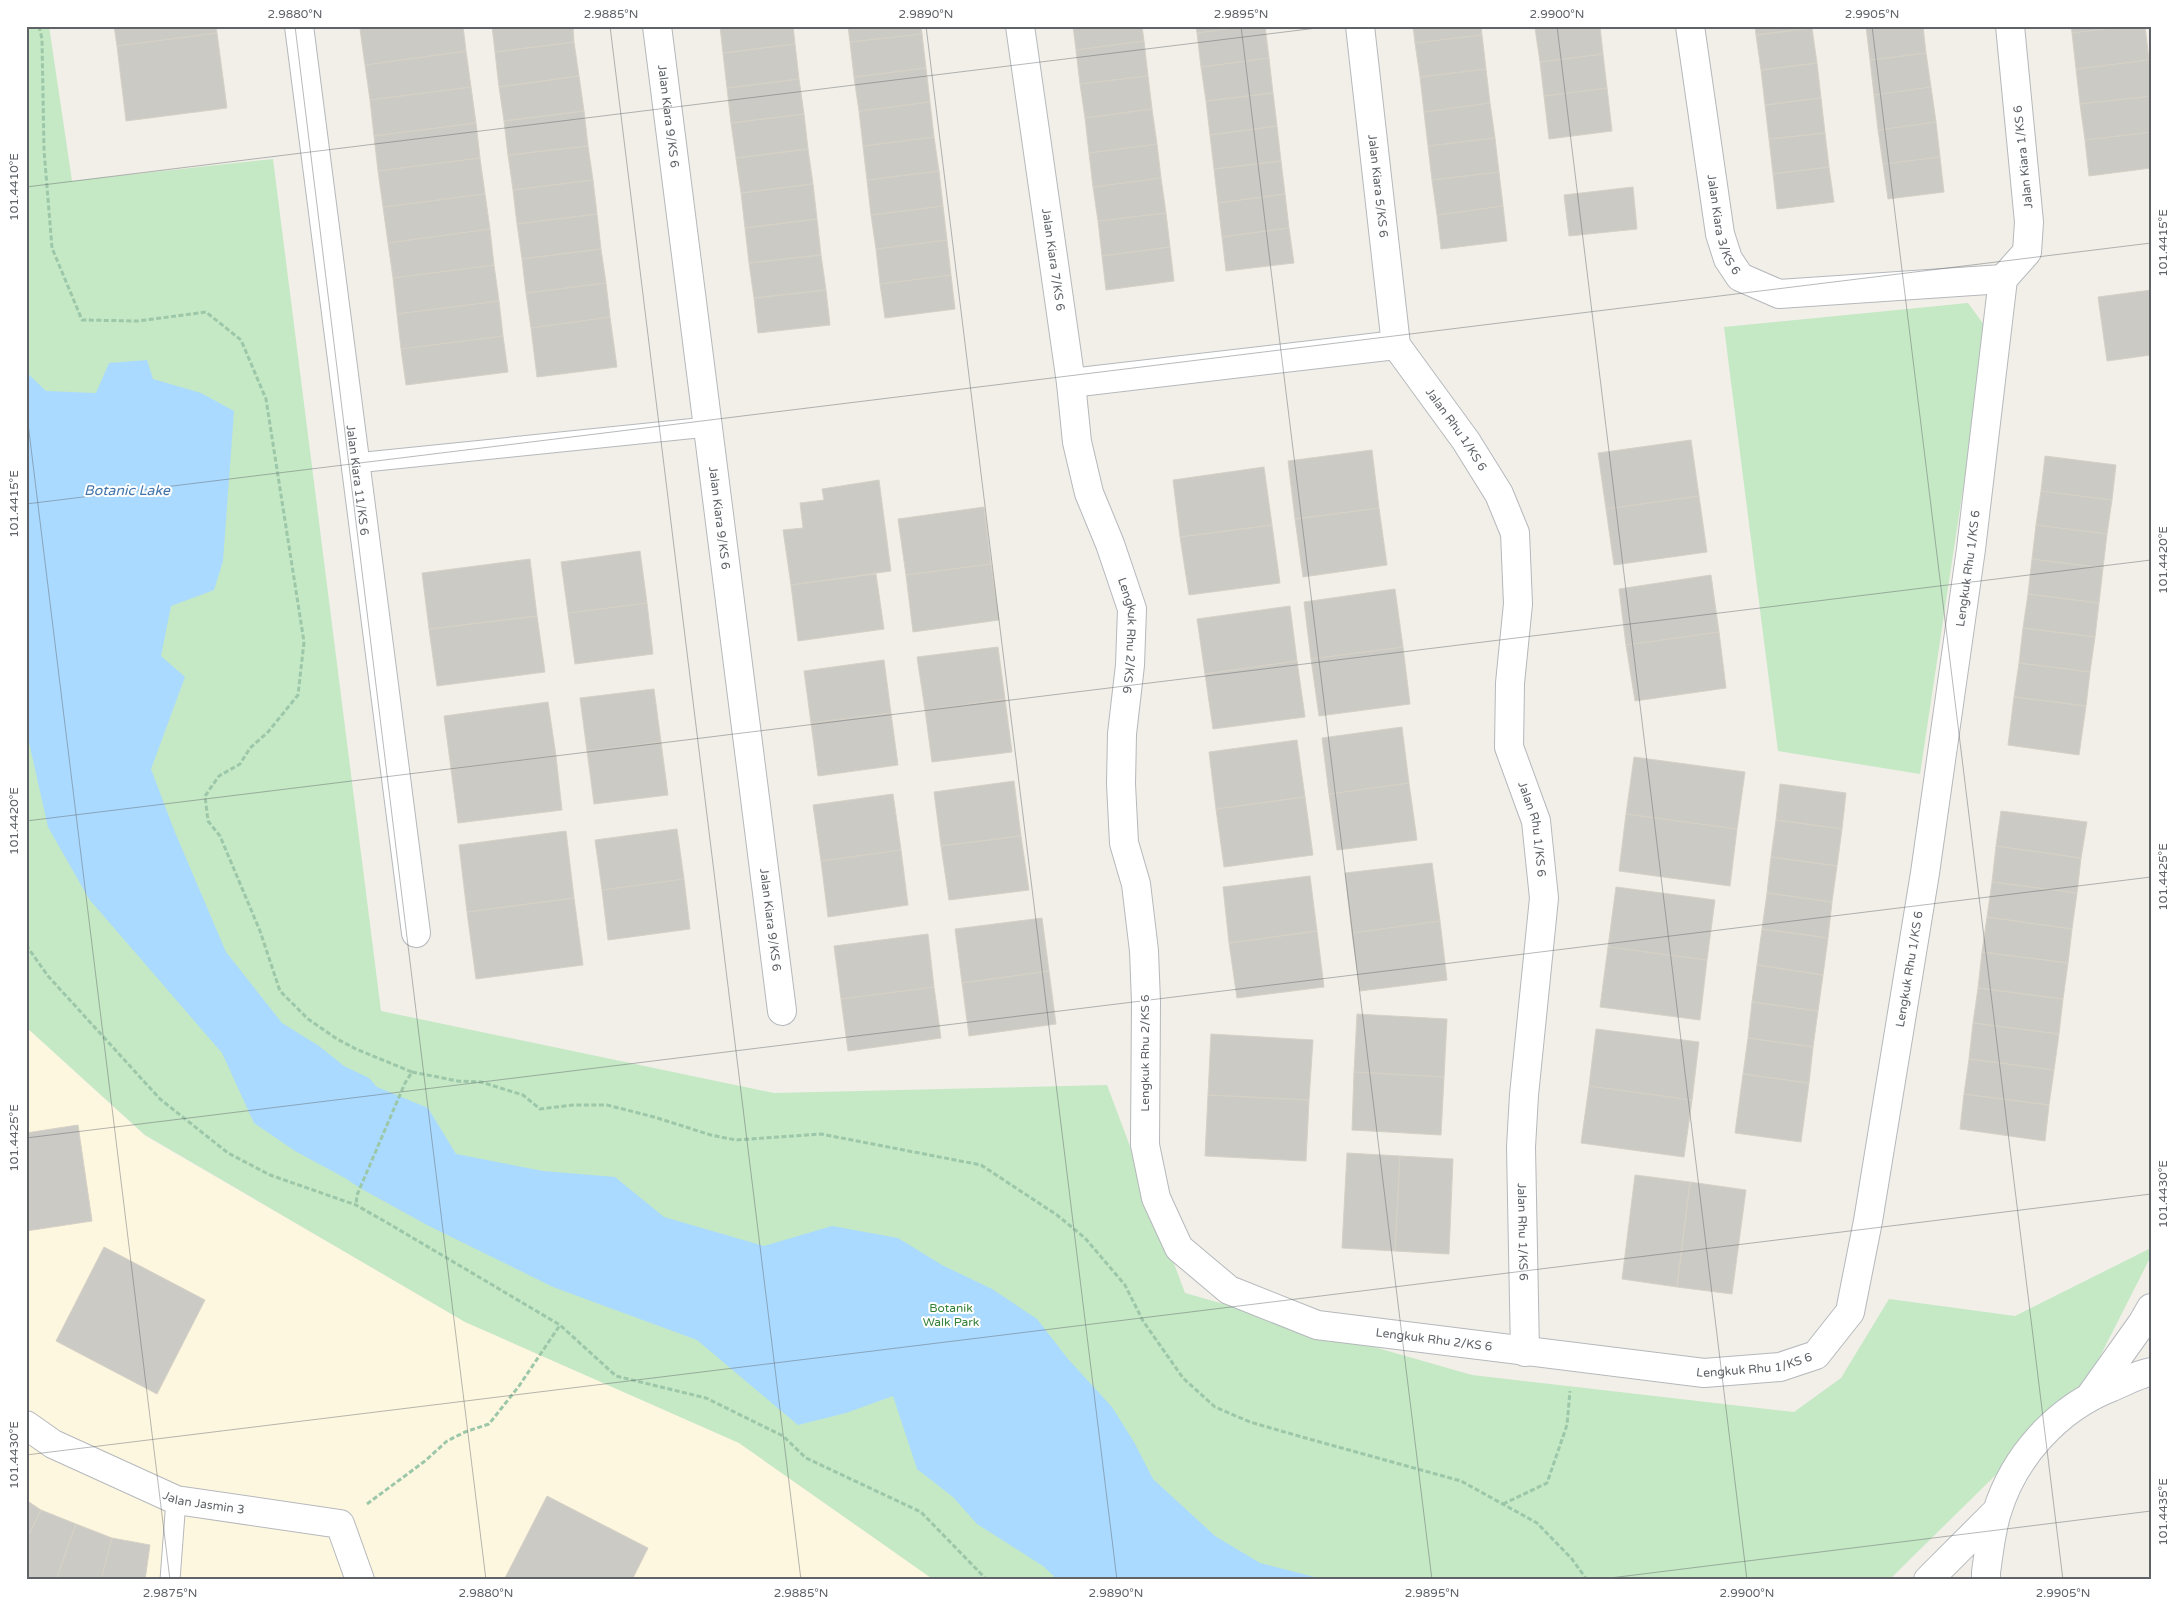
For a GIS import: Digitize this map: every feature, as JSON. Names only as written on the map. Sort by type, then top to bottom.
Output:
[{"type":"street","name":"Jalan Kiara 11/KS 6","points":[[299,26],[416,933]]},
{"type":"street","name":"Jalan Kiara 9/KS 6","points":[[657,26],[782,1011]]},
{"type":"street","name":"Jalan Kiara 7/KS 6","points":[[1020,26],[1071,383],[1076,442],[1089,493]]},
{"type":"street","name":"Jalan Kiara 5/KS 6","points":[[1360,26],[1396,345]]},
{"type":"street","name":"Jalan Kiara 3/KS 6","points":[[1690,26],[1720,234],[1728,259],[1740,277],[1780,294],[2004,280]]},
{"type":"street","name":"Jalan Kiara 1/KS 6","points":[[2004,280],[2027,252],[2029,222],[2010,26]]},
{"type":"street","name":"Lengkuk Rhu 1/KS 6","points":[[1525,1352],[1704,1373],[1780,1367],[1816,1355],[1850,1312],[1868,1221],[1925,873],[1971,549],[2004,280]]},
{"type":"street","points":[[1071,383],[1396,345]]},
{"type":"street","name":"Jalan Rhu 1/KS 6","points":[[1396,345],[1466,441],[1499,494],[1515,533],[1518,604],[1510,683],[1510,747],[1536,821],[1544,898],[1524,1095],[1521,1147],[1525,1352]]},
{"type":"street","name":"Lengkuk Rhu 2/KS 6","points":[[1089,493],[1110,544],[1132,609],[1130,664],[1122,734],[1121,784],[1124,843],[1136,884],[1144,951],[1146,1002],[1144,1145],[1156,1198],[1179,1248],[1228,1290],[1317,1324],[1525,1352]]},
{"type":"street","points":[[2091,1395],[2144,1322],[2151,1308]]},
{"type":"street","points":[[1986,1580],[1996,1512],[2012,1477],[2033,1445],[2059,1417],[2091,1395],[2151,1372]]},
{"type":"street","name":"Jalan Jasmin 3","points":[[26,1425],[53,1444],[176,1500],[340,1524]]},
{"type":"street","points":[[1928,1580],[1996,1512]]},
{"type":"street","points":[[340,1524],[360,1580]]},
{"type":"lane","points":[[356,463],[707,427]]},
{"type":"lane","points":[[170,1580],[176,1500]]},
{"type":"path","points":[[39,26],[42,40],[44,150],[52,248],[82,320],[138,321],[206,312],[241,340],[266,399],[304,642],[298,695],[268,732],[250,748],[240,764],[219,776],[205,796],[208,821],[220,836],[260,930],[280,991],[308,1018],[337,1039],[356,1049],[412,1072],[481,1082],[523,1095],[540,1109],[573,1105],[607,1105],[711,1135],[736,1140],[774,1139],[821,1134],[980,1166],[1057,1215],[1085,1238],[1125,1285],[1143,1321],[1183,1378],[1215,1407],[1250,1422],[1462,1481],[1537,1523],[1572,1559],[1586,1580]]},
{"type":"path","points":[[26,945],[48,976],[160,1100],[228,1153],[270,1175],[356,1205],[560,1325],[616,1376],[706,1398],[784,1436],[806,1458],[922,1512],[987,1580]]},
{"type":"path","points":[[356,1205],[357,1195],[405,1083],[412,1072]]},
{"type":"path","points":[[340,1524],[425,1461],[447,1441],[465,1432],[489,1424],[519,1386],[560,1325]]},
{"type":"path","points":[[1503,1505],[1547,1483],[1567,1425],[1573,1357]]},
{"type":"shaded area","points":[[26,1027],[145,1136],[465,1322],[739,1443],[934,1580],[26,1580]]},
{"type":"green space","name":"Botanik Walk Park","points":[[26,26],[49,26],[72,181],[273,159],[381,1011],[774,1093],[1107,1085],[1185,1293],[1472,1375],[1794,1412],[1841,1378],[1889,1299],[2015,1316],[2151,1248],[2151,1256],[2084,1388],[1889,1580],[934,1580],[739,1443],[465,1322],[145,1135],[26,1027]]},
{"type":"green space","points":[[1968,303],[1987,329],[1920,774],[1778,751],[1724,327]]},
{"type":"water","name":"Botanic Lake","points":[[147,360],[153,379],[201,393],[234,411],[223,561],[214,590],[171,606],[161,656],[185,677],[151,769],[174,830],[226,952],[282,1023],[319,1046],[344,1066],[369,1078],[377,1087],[428,1108],[456,1154],[543,1171],[615,1177],[664,1217],[764,1246],[832,1226],[898,1238],[942,1265],[992,1289],[1037,1319],[1068,1359],[1112,1407],[1134,1442],[1153,1479],[1215,1536],[1260,1563],[1314,1577],[1394,1580],[1058,1580],[1043,1566],[977,1524],[953,1497],[917,1469],[893,1396],[846,1413],[798,1425],[697,1340],[553,1287],[427,1225],[295,1151],[254,1123],[222,1053],[89,899],[48,827],[26,729],[26,372],[46,391],[96,393],[109,363]]},
{"type":"building","points":[[114,26],[216,26],[217,33],[117,46]]},
{"type":"building","points":[[383,26],[463,26],[466,51],[365,65],[360,29]]},
{"type":"building","points":[[492,26],[573,26],[574,42],[495,52]]},
{"type":"building","points":[[720,26],[793,26],[795,44],[723,53]]},
{"type":"building","points":[[848,26],[921,26],[922,34],[850,42]]},
{"type":"building","points":[[1073,26],[1142,26],[1144,41],[1076,50]]},
{"type":"building","points":[[1196,26],[1250,26],[1197,33]]},
{"type":"building","points":[[1250,26],[1265,26],[1269,58],[1201,67],[1197,33]]},
{"type":"building","points":[[1413,26],[1481,26],[1482,35],[1415,43]]},
{"type":"building","points":[[1550,26],[1600,26],[1603,54],[1540,62],[1535,28]]},
{"type":"building","points":[[1755,26],[1812,26],[1812,28],[1756,35]]},
{"type":"building","points":[[1866,26],[1923,26],[1926,53],[1870,60]]},
{"type":"building","points":[[2071,26],[2129,26],[2072,33]]},
{"type":"building","points":[[2129,26],[2145,26],[2149,60],[2076,69],[2072,33]]},
{"type":"building","points":[[1812,28],[1817,63],[1761,70],[1756,35]]},
{"type":"building","points":[[217,33],[227,108],[126,121],[117,46]]},
{"type":"building","points":[[922,34],[926,68],[854,77],[850,42]]},
{"type":"building","points":[[1482,35],[1486,69],[1420,77],[1415,43]]},
{"type":"building","points":[[1144,41],[1148,76],[1080,84],[1076,50]]},
{"type":"building","points":[[574,42],[579,76],[499,87],[495,52]]},
{"type":"building","points":[[795,44],[799,79],[727,88],[723,53]]},
{"type":"building","points":[[466,51],[471,87],[370,100],[365,65]]},
{"type":"building","points":[[1926,53],[1931,87],[1874,95],[1870,60]]},
{"type":"building","points":[[1603,54],[1607,88],[1544,96],[1540,62]]},
{"type":"building","points":[[1269,58],[1273,93],[1206,101],[1201,67]]},
{"type":"building","points":[[2149,60],[2151,96],[2080,104],[2076,69]]},
{"type":"building","points":[[1817,63],[1821,98],[1765,105],[1761,70]]},
{"type":"building","points":[[926,68],[930,102],[859,111],[854,77]]},
{"type":"building","points":[[1486,69],[1490,103],[1424,112],[1420,77]]},
{"type":"building","points":[[579,76],[584,111],[504,121],[499,87]]},
{"type":"building","points":[[1148,76],[1152,109],[1085,118],[1080,84]]},
{"type":"building","points":[[799,79],[804,114],[731,123],[727,88]]},
{"type":"building","points":[[471,87],[476,123],[374,136],[370,100]]},
{"type":"building","points":[[1931,87],[1936,122],[1878,130],[1874,95]]},
{"type":"building","points":[[1607,88],[1612,131],[1549,139],[1544,96]]},
{"type":"building","points":[[1273,93],[1277,126],[1210,135],[1206,101]]},
{"type":"building","points":[[2151,96],[2151,132],[2085,140],[2080,104]]},
{"type":"building","points":[[1821,98],[1825,133],[1769,139],[1765,105]]},
{"type":"building","points":[[930,102],[934,137],[863,146],[859,111]]},
{"type":"building","points":[[1490,103],[1495,138],[1428,146],[1424,112]]},
{"type":"building","points":[[1152,109],[1157,144],[1089,153],[1085,118]]},
{"type":"building","points":[[584,111],[588,146],[508,155],[504,121]]},
{"type":"building","points":[[804,114],[808,149],[736,158],[731,123]]},
{"type":"building","points":[[1936,122],[1940,157],[1883,164],[1878,130]]},
{"type":"building","points":[[476,123],[480,158],[378,171],[374,136]]},
{"type":"building","points":[[1277,126],[1281,161],[1214,169],[1210,135]]},
{"type":"building","points":[[2151,132],[2151,168],[2089,176],[2085,140]]},
{"type":"building","points":[[1825,133],[1829,167],[1773,174],[1769,139]]},
{"type":"building","points":[[934,137],[939,171],[867,180],[863,146]]},
{"type":"building","points":[[1495,138],[1499,172],[1432,180],[1428,146]]},
{"type":"building","points":[[1157,144],[1161,178],[1093,187],[1089,153]]},
{"type":"building","points":[[588,146],[593,180],[513,190],[508,155]]},
{"type":"building","points":[[808,149],[813,184],[741,193],[736,158]]},
{"type":"building","points":[[1940,157],[1944,192],[1888,199],[1883,164]]},
{"type":"building","points":[[480,158],[485,194],[383,207],[378,171]]},
{"type":"building","points":[[1281,161],[1285,194],[1218,203],[1214,169]]},
{"type":"building","points":[[1829,167],[1834,202],[1777,209],[1773,174]]},
{"type":"building","points":[[939,171],[943,206],[871,215],[867,180]]},
{"type":"building","points":[[1499,172],[1503,206],[1437,215],[1432,180]]},
{"type":"building","points":[[1161,178],[1166,213],[1098,221],[1093,187]]},
{"type":"building","points":[[593,180],[597,214],[517,224],[513,190]]},
{"type":"building","points":[[813,184],[817,219],[745,228],[741,193]]},
{"type":"building","points":[[1633,187],[1637,229],[1569,236],[1564,195]]},
{"type":"building","points":[[485,194],[490,229],[388,243],[383,207]]},
{"type":"building","points":[[1285,194],[1289,228],[1222,237],[1218,203]]},
{"type":"building","points":[[943,206],[947,240],[876,249],[871,215]]},
{"type":"building","points":[[1503,206],[1507,241],[1441,249],[1437,215]]},
{"type":"building","points":[[1166,213],[1170,247],[1102,256],[1098,221]]},
{"type":"building","points":[[597,214],[601,249],[522,259],[517,224]]},
{"type":"building","points":[[817,219],[821,255],[749,263],[745,228]]},
{"type":"building","points":[[1289,228],[1294,263],[1226,271],[1222,237]]},
{"type":"building","points":[[490,229],[494,265],[393,278],[388,243]]},
{"type":"building","points":[[947,240],[951,275],[880,284],[876,249]]},
{"type":"building","points":[[1170,247],[1174,281],[1106,290],[1102,256]]},
{"type":"building","points":[[601,249],[606,283],[526,293],[522,259]]},
{"type":"building","points":[[821,255],[826,290],[754,298],[749,263]]},
{"type":"building","points":[[494,265],[499,301],[397,314],[393,278]]},
{"type":"building","points":[[951,275],[955,309],[885,318],[880,284]]},
{"type":"building","points":[[606,283],[610,317],[531,328],[526,293]]},
{"type":"building","points":[[826,290],[830,325],[758,333],[754,298]]},
{"type":"building","points":[[2151,290],[2151,355],[2107,361],[2098,297]]},
{"type":"building","points":[[499,301],[503,336],[401,349],[397,314]]},
{"type":"building","points":[[610,317],[617,367],[537,377],[531,328]]},
{"type":"building","points":[[503,336],[508,372],[406,385],[401,349]]},
{"type":"building","points":[[1691,440],[1699,496],[1606,509],[1598,453]]},
{"type":"building","points":[[1372,450],[1379,508],[1295,519],[1288,461]]},
{"type":"building","points":[[2045,456],[2116,465],[2112,500],[2041,491]]},
{"type":"building","points":[[1264,467],[1272,525],[1180,537],[1173,480]]},
{"type":"building","points":[[879,480],[891,571],[791,585],[783,530],[803,528],[800,503],[824,500],[822,489]]},
{"type":"building","points":[[2041,491],[2112,500],[2107,534],[2036,525]]},
{"type":"building","points":[[1699,496],[1707,552],[1614,565],[1606,509]]},
{"type":"building","points":[[984,507],[991,564],[906,575],[898,519]]},
{"type":"building","points":[[1379,508],[1387,565],[1303,577],[1295,519]]},
{"type":"building","points":[[1272,525],[1280,583],[1189,595],[1180,537]]},
{"type":"building","points":[[2036,525],[2107,534],[2103,568],[2032,559]]},
{"type":"building","points":[[640,551],[647,603],[568,613],[561,562]]},
{"type":"building","points":[[530,559],[537,616],[429,629],[422,573]]},
{"type":"building","points":[[2032,559],[2103,568],[2099,603],[2028,594]]},
{"type":"building","points":[[991,564],[999,620],[913,632],[906,575]]},
{"type":"building","points":[[876,574],[884,629],[798,641],[791,585]]},
{"type":"building","points":[[1711,575],[1719,632],[1626,645],[1619,589]]},
{"type":"building","points":[[1395,589],[1403,647],[1311,659],[1304,602]]},
{"type":"building","points":[[2028,594],[2099,603],[2095,637],[2023,628]]},
{"type":"building","points":[[647,603],[653,654],[575,664],[568,613]]},
{"type":"building","points":[[1290,606],[1297,661],[1205,674],[1197,619]]},
{"type":"building","points":[[537,616],[545,672],[437,686],[429,629]]},
{"type":"building","points":[[2023,628],[2095,637],[2090,672],[2019,663]]},
{"type":"building","points":[[1719,632],[1726,688],[1635,701],[1626,645]]},
{"type":"building","points":[[998,647],[1005,699],[925,710],[917,657]]},
{"type":"building","points":[[1403,647],[1410,704],[1319,716],[1311,659]]},
{"type":"building","points":[[884,660],[891,713],[811,723],[804,671]]},
{"type":"building","points":[[1297,661],[1305,717],[1213,729],[1205,674]]},
{"type":"building","points":[[2019,663],[2090,672],[2086,706],[2014,697]]},
{"type":"building","points":[[654,689],[661,742],[587,751],[580,698]]},
{"type":"building","points":[[2014,697],[2086,706],[2079,755],[2008,745]]},
{"type":"building","points":[[1005,699],[1012,752],[932,762],[925,710]]},
{"type":"building","points":[[548,702],[556,756],[451,769],[444,716]]},
{"type":"building","points":[[891,713],[898,765],[818,776],[811,723]]},
{"type":"building","points":[[1402,727],[1409,783],[1329,794],[1322,738]]},
{"type":"building","points":[[1297,740],[1305,797],[1216,809],[1209,752]]},
{"type":"building","points":[[661,742],[668,795],[594,804],[587,751]]},
{"type":"building","points":[[556,756],[562,810],[458,823],[451,769]]},
{"type":"building","points":[[1634,757],[1745,772],[1737,829],[1626,814]]},
{"type":"building","points":[[1014,781],[1021,836],[941,846],[934,792]]},
{"type":"building","points":[[1409,783],[1417,840],[1337,850],[1329,794]]},
{"type":"building","points":[[1780,784],[1846,793],[1842,829],[1776,820]]},
{"type":"building","points":[[893,794],[901,850],[821,861],[813,805]]},
{"type":"building","points":[[1305,797],[1313,855],[1224,867],[1216,809]]},
{"type":"building","points":[[2001,811],[2087,822],[2081,858],[1996,846]]},
{"type":"building","points":[[1626,814],[1737,829],[1730,886],[1619,871]]},
{"type":"building","points":[[1776,820],[1842,829],[1837,866],[1771,857]]},
{"type":"building","points":[[677,829],[684,879],[602,890],[595,840]]},
{"type":"building","points":[[566,831],[574,898],[467,912],[459,845]]},
{"type":"building","points":[[1021,836],[1029,890],[949,900],[941,846]]},
{"type":"building","points":[[1996,846],[2081,858],[2077,893],[1992,882]]},
{"type":"building","points":[[901,850],[908,905],[828,917],[821,861]]},
{"type":"building","points":[[1771,857],[1837,866],[1832,902],[1767,893]]},
{"type":"building","points":[[1432,863],[1440,921],[1352,933],[1345,873]]},
{"type":"building","points":[[1310,876],[1317,931],[1229,943],[1223,887]]},
{"type":"building","points":[[684,879],[690,929],[608,940],[602,890]]},
{"type":"building","points":[[1992,882],[2077,893],[2072,929],[1987,917]]},
{"type":"building","points":[[1616,887],[1715,900],[1707,960],[1608,947]]},
{"type":"building","points":[[1767,893],[1832,902],[1828,938],[1762,929]]},
{"type":"building","points":[[574,898],[583,965],[476,979],[467,912]]},
{"type":"building","points":[[1987,917],[2072,929],[2068,963],[1982,952]]},
{"type":"building","points":[[1042,918],[1049,971],[962,983],[955,929]]},
{"type":"building","points":[[1440,921],[1447,980],[1360,991],[1352,933]]},
{"type":"building","points":[[1762,929],[1828,938],[1823,975],[1757,965]]},
{"type":"building","points":[[1317,931],[1324,987],[1237,998],[1229,943]]},
{"type":"building","points":[[928,934],[934,987],[841,999],[834,946]]},
{"type":"building","points":[[1608,947],[1707,960],[1700,1020],[1600,1007]]},
{"type":"building","points":[[1982,952],[2068,963],[2063,999],[1978,988]]},
{"type":"building","points":[[1757,965],[1823,975],[1818,1011],[1752,1002]]},
{"type":"building","points":[[1049,971],[1056,1024],[969,1036],[962,983]]},
{"type":"building","points":[[934,987],[941,1038],[848,1051],[841,999]]},
{"type":"building","points":[[1978,988],[2063,999],[2059,1034],[1973,1023]]},
{"type":"building","points":[[1752,1002],[1818,1011],[1813,1047],[1748,1038]]},
{"type":"building","points":[[1357,1014],[1447,1019],[1444,1077],[1354,1072]]},
{"type":"building","points":[[1973,1023],[2059,1034],[2054,1070],[1969,1059]]},
{"type":"building","points":[[1596,1029],[1699,1042],[1692,1100],[1589,1086]]},
{"type":"building","points":[[1211,1034],[1313,1040],[1309,1100],[1208,1095]]},
{"type":"building","points":[[1748,1038],[1813,1047],[1809,1083],[1743,1074]]},
{"type":"building","points":[[1969,1059],[2054,1070],[2049,1105],[1964,1094]]},
{"type":"building","points":[[1354,1072],[1444,1077],[1441,1135],[1352,1130]]},
{"type":"building","points":[[1743,1074],[1809,1083],[1801,1142],[1735,1133]]},
{"type":"building","points":[[1589,1086],[1692,1100],[1684,1157],[1581,1143]]},
{"type":"building","points":[[1964,1094],[2049,1105],[2045,1141],[1960,1129]]},
{"type":"building","points":[[1208,1095],[1309,1100],[1306,1161],[1205,1156]]},
{"type":"building","points":[[78,1125],[92,1221],[26,1231],[26,1133]]},
{"type":"building","points":[[1347,1153],[1400,1156],[1395,1251],[1342,1248]]},
{"type":"building","points":[[1400,1156],[1453,1159],[1449,1254],[1395,1251]]},
{"type":"building","points":[[1635,1175],[1690,1182],[1677,1287],[1622,1279]]},
{"type":"building","points":[[1690,1182],[1746,1190],[1732,1294],[1677,1287]]},
{"type":"building","points":[[104,1247],[205,1300],[157,1394],[56,1341]]},
{"type":"building","points":[[547,1496],[648,1548],[632,1580],[504,1580]]},
{"type":"building","points":[[26,1500],[41,1510],[26,1540]]},
{"type":"building","points":[[41,1510],[76,1524],[56,1580],[26,1580],[26,1540]]},
{"type":"building","points":[[76,1524],[112,1538],[101,1580],[56,1580]]},
{"type":"building","points":[[112,1538],[150,1545],[145,1580],[101,1580]]}]
